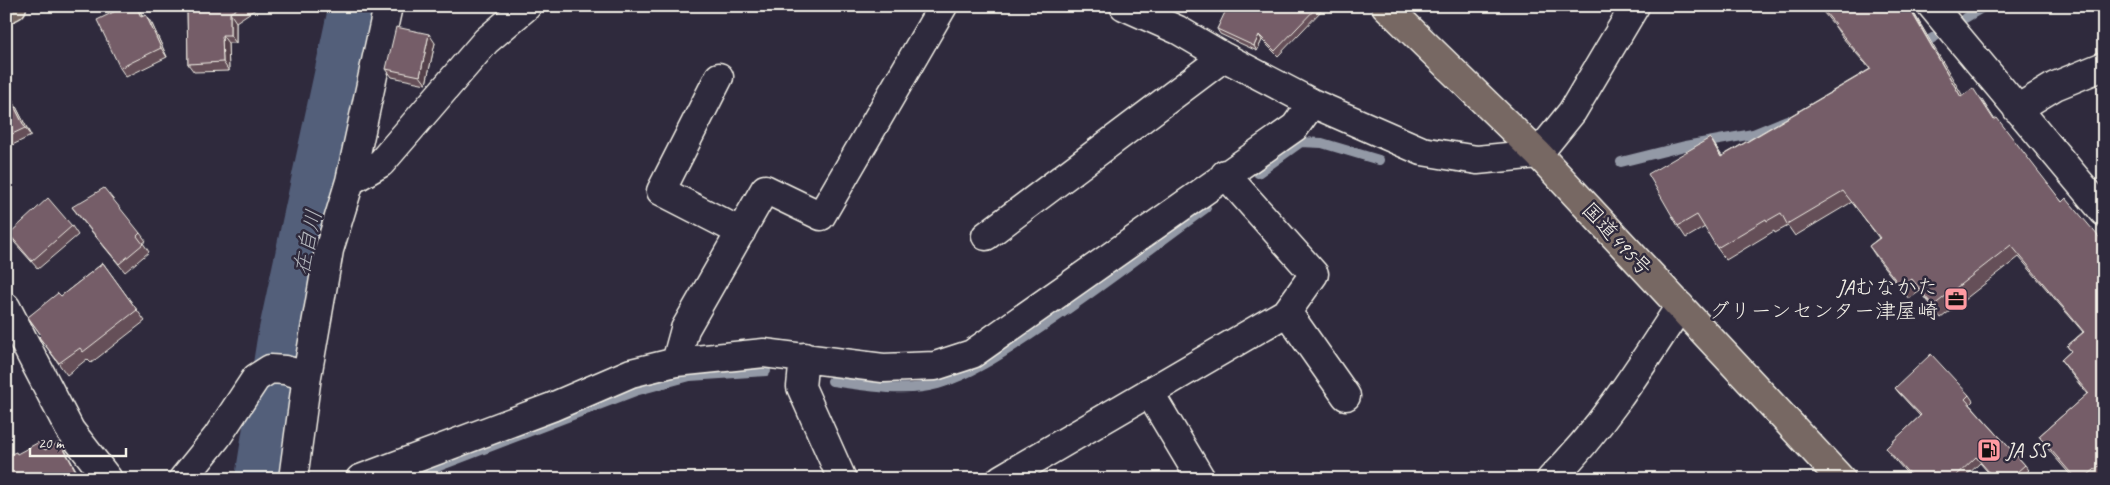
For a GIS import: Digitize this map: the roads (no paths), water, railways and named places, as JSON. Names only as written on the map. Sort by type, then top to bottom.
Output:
[{"type":"main road","points":[[6,9],[12,6]]},
{"type":"main road","name":"国道495号","points":[[1386,6],[1538,154],[1841,479]]},
{"type":"street","points":[[294,479],[288,372],[350,181],[388,6]]},
{"type":"street","points":[[350,181],[381,163],[486,41],[527,6]]},
{"type":"street","points":[[676,362],[685,329],[766,189],[821,216],[943,6]]},
{"type":"street","points":[[1124,6],[1178,30],[1224,57],[1312,103],[1422,151],[1477,160],[1538,154],[1572,112],[1635,6]]},
{"type":"street","points":[[1932,6],[2104,212]]},
{"type":"street","points":[[986,236],[1224,57]]},
{"type":"street","points":[[2017,109],[2055,86],[2104,66]]},
{"type":"street","points":[[719,77],[661,191],[741,232]]},
{"type":"street","points":[[360,479],[552,407],[631,373],[676,362],[764,353],[892,367],[935,366],[972,354],[1226,174],[1296,127],[1312,103]]},
{"type":"street","points":[[1001,479],[1287,312],[1314,274],[1226,174]]},
{"type":"street","points":[[1551,479],[1565,465],[1622,395],[1680,306]]},
{"type":"street","points":[[7,309],[70,430],[108,479]]},
{"type":"street","points":[[1287,312],[1346,396]]},
{"type":"street","points":[[804,357],[801,387],[842,479]]},
{"type":"street","points":[[183,479],[218,437],[256,378],[288,372]]},
{"type":"street","points":[[1149,392],[1201,479]]},
{"type":"waterway","name":"在自川","points":[[264,479],[286,340],[358,6]]},
{"type":"waterway","points":[[1965,18],[1985,6]]},
{"type":"waterway","points":[[1919,46],[1936,36]]},
{"type":"waterway","points":[[1621,162],[1685,146],[1753,134],[1787,120]]},
{"type":"waterway","points":[[1258,173],[1301,142],[1322,143],[1379,160]]},
{"type":"waterway","points":[[832,381],[885,388],[912,388],[938,384],[963,375],[997,356],[1053,319],[1206,208]]},
{"type":"waterway","points":[[405,479],[635,391],[690,376],[766,371]]},
{"type":"place","name":"JAむなかた グリーンセンター津屋崎","points":[[1956,299]]},
{"type":"place","name":"JA SS","points":[[1989,450]]}]
